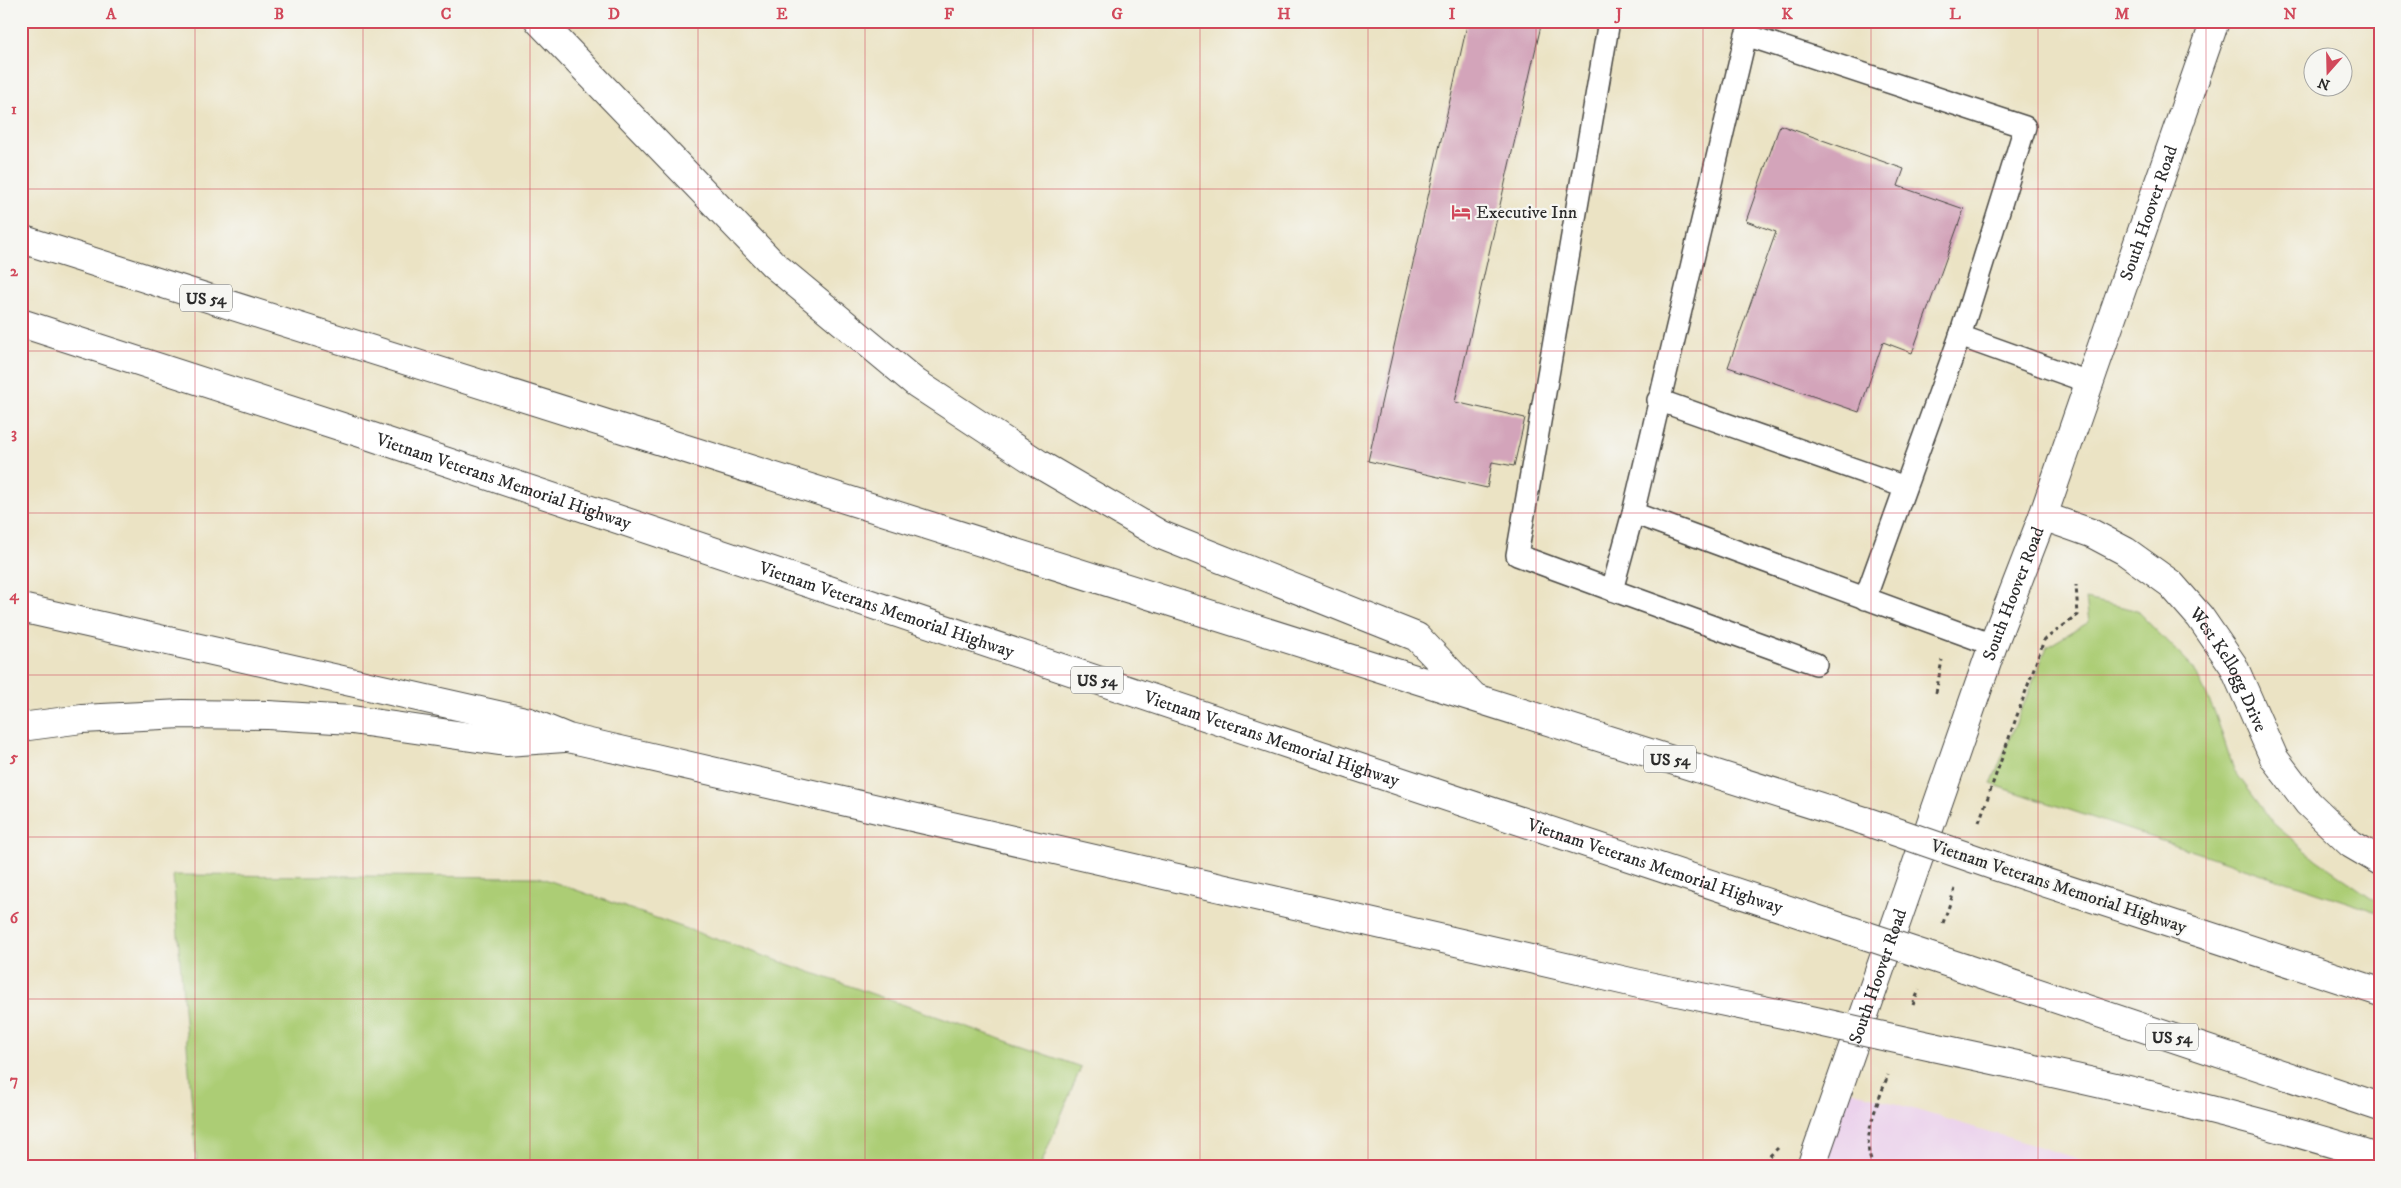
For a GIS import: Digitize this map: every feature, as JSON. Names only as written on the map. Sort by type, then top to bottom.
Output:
[{"type":"main road","points":[[539,21],[774,265],[916,383],[1039,464],[1161,534],[1417,637],[1474,697]]},
{"type":"main road","name":"South Hoover Road","points":[[1811,1167],[1993,644],[2043,516],[2215,21]]},
{"type":"main road","name":"Vietnam Veterans Memorial Highway","points":[[21,239],[1865,821],[1995,866],[2380,992]]},
{"type":"main road","name":"Vietnam Veterans Memorial Highway","points":[[21,323],[370,436],[2380,1107]]},
{"type":"main road","name":"West Kellogg Drive","points":[[2043,516],[2091,533],[2125,551],[2171,584],[2200,617],[2233,666],[2274,758],[2308,804],[2351,844],[2380,861]]},
{"type":"main road","points":[[21,608],[529,732],[568,738],[1639,984],[2158,1095],[2311,1136],[2380,1158]]},
{"type":"main road","points":[[21,727],[82,720],[182,714],[352,720],[506,742],[529,732]]},
{"type":"lane","points":[[1609,21],[1517,556],[1816,664]]},
{"type":"lane","points":[[1612,590],[1633,513],[1743,28],[2025,127],[1960,336],[1865,599]]},
{"type":"lane","points":[[1960,336],[2088,382]]},
{"type":"lane","points":[[1658,400],[1905,487]]},
{"type":"lane","points":[[1633,513],[1993,644]]},
{"type":"shaded area","points":[[1840,1087],[2106,1167],[1814,1167]]},
{"type":"green space","points":[[2086,599],[2136,610],[2194,669],[2215,713],[2234,770],[2274,824],[2317,860],[2372,898],[2380,905],[2380,913],[1991,784],[2047,647],[2089,622]]},
{"type":"green space","points":[[173,875],[539,877],[1081,1067],[1040,1167],[197,1167]]},
{"type":"building","name":"Executive Inn","points":[[1468,21],[1542,21],[1455,402],[1525,418],[1514,466],[1492,462],[1487,488],[1368,461]]},
{"type":"building","points":[[1780,125],[1904,169],[1898,186],[1964,209],[1912,353],[1883,342],[1859,412],[1728,367],[1776,232],[1746,221]]},
{"type":"place","name":"Executive Inn","points":[[1461,212]]}]
